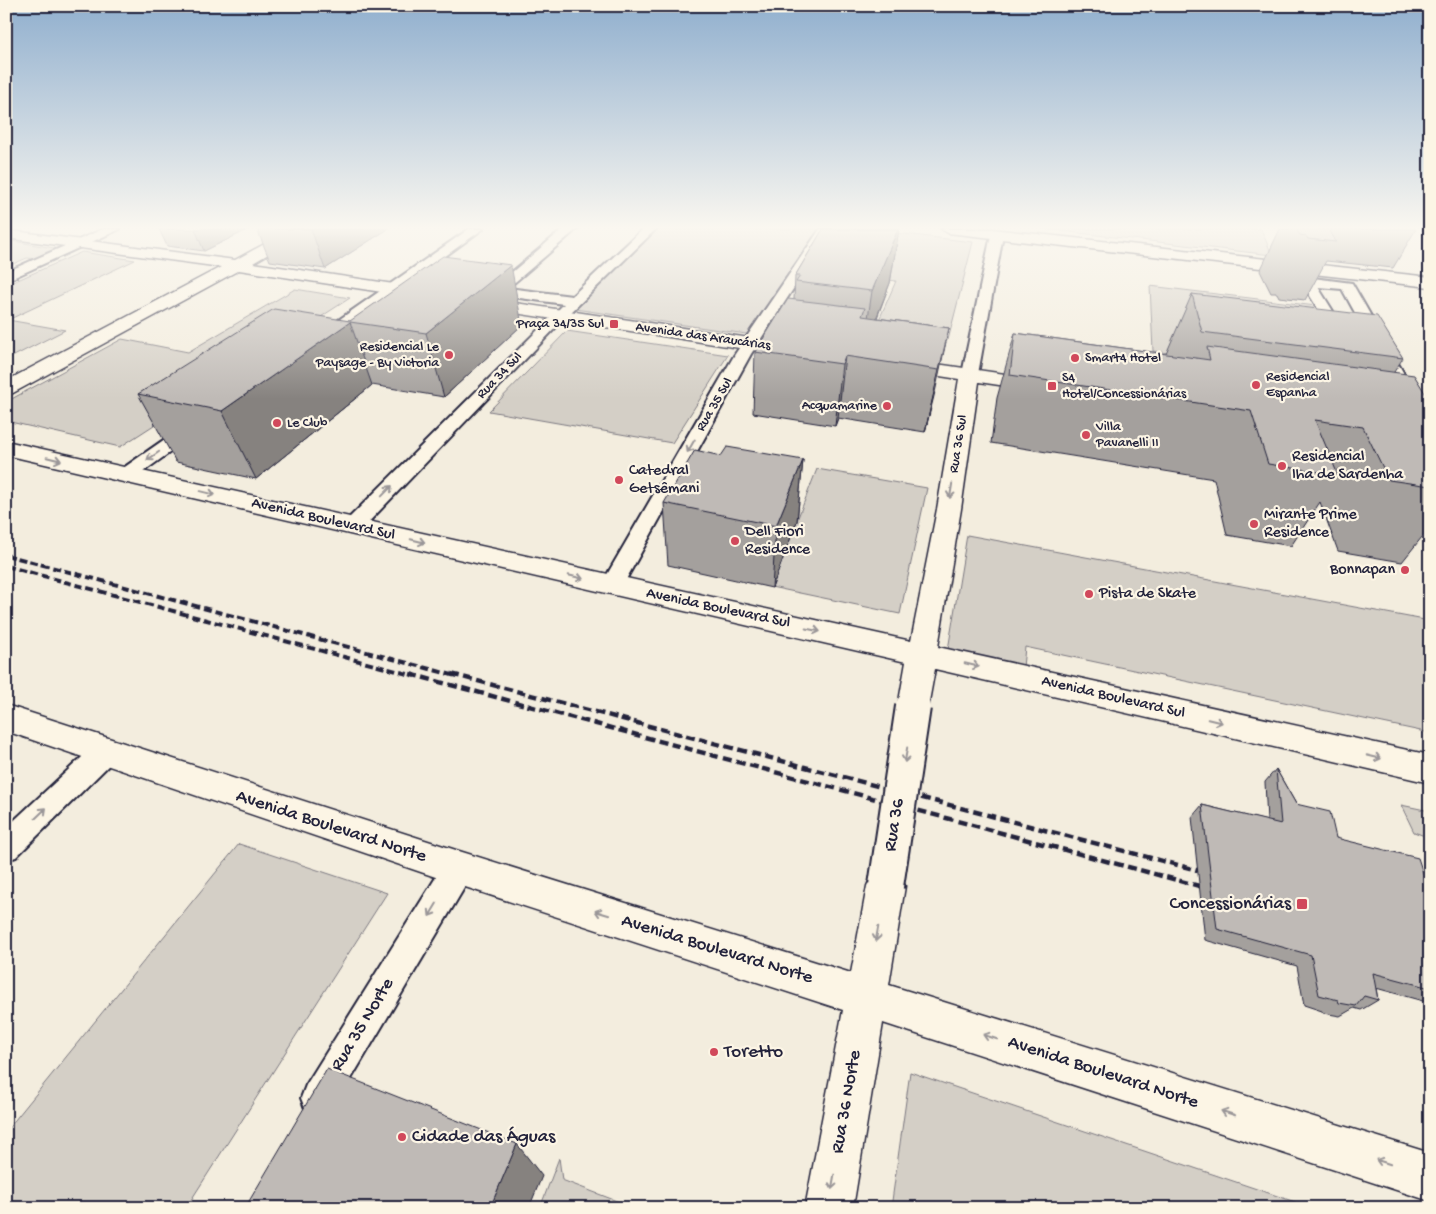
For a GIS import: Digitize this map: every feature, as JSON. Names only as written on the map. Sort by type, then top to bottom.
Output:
[{"type":"street","points":[[6,376],[186,286]]},
{"type":"street","points":[[6,389],[190,286]]},
{"type":"street","name":"Avenida das Araucárias","points":[[378,286],[558,316],[814,354]]},
{"type":"street","points":[[310,347],[397,286]]},
{"type":"street","points":[[503,286],[500,288],[504,292],[575,301]]},
{"type":"street","name":"Rua 34 Sul","points":[[353,526],[558,316],[591,286]]},
{"type":"street","name":"Rua 35 Sul","points":[[612,586],[744,354],[789,286]]},
{"type":"street","name":"Rua 36 Sul","points":[[922,654],[949,509],[970,374],[987,286]]},
{"type":"street","points":[[1312,286],[1349,350]]},
{"type":"street","points":[[1344,286],[1347,286],[1420,415],[1402,412]]},
{"type":"street","points":[[882,363],[1062,388]]},
{"type":"street","points":[[126,475],[205,420]]},
{"type":"street","name":"Avenida Boulevard Sul","points":[[6,448],[1430,769]]},
{"type":"street","name":"Rua 36","points":[[866,996],[886,886],[922,654]]},
{"type":"street","name":"Avenida Boulevard Norte","points":[[6,718],[459,868],[1430,1177]]},
{"type":"street","points":[[6,847],[105,752]]},
{"type":"street","name":"Rua 35 Norte","points":[[304,1123],[459,868]]},
{"type":"street","name":"Rua 36 Norte","points":[[829,1208],[866,996]]},
{"type":"shaded area","points":[[6,286],[81,286],[8,320],[65,330],[6,360]]},
{"type":"shaded area","points":[[599,286],[784,286],[753,335],[575,309]]},
{"type":"shaded area","points":[[894,286],[962,286],[948,340],[875,329]]},
{"type":"shaded area","points":[[1150,286],[1316,306],[1350,376],[1153,351]]},
{"type":"shaded area","points":[[295,289],[350,298],[120,447],[6,421],[6,402],[122,339],[188,352]]},
{"type":"shaded area","points":[[567,331],[728,355],[672,443],[489,411]]},
{"type":"shaded area","points":[[817,469],[927,488],[900,614],[771,587]]},
{"type":"shaded area","points":[[967,535],[1430,621],[1430,733],[1025,647],[1023,667],[948,650]]},
{"type":"shaded area","points":[[1401,805],[1430,811],[1430,838],[1414,832]]},
{"type":"shaded area","points":[[239,844],[387,893],[186,1208],[6,1208],[6,1131]]},
{"type":"shaded area","points":[[910,1072],[1313,1208],[891,1208]]},
{"type":"shaded area","points":[[559,1158],[562,1180],[635,1208],[540,1208]]},
{"type":"building","points":[[401,286],[485,286],[426,333],[350,322],[222,411],[138,394],[274,309],[350,321]]},
{"type":"building","points":[[827,286],[874,286],[872,291]]},
{"type":"building","points":[[1192,294],[1377,316],[1403,358],[1202,332]]},
{"type":"building","points":[[788,299],[865,308],[862,316],[949,328],[939,370],[845,356],[842,364],[755,352]]},
{"type":"building","points":[[1015,333],[1210,360],[1207,347],[1414,375],[1430,401],[1430,437],[1428,437],[1430,439],[1430,486],[1389,480],[1363,427],[1315,420],[1338,475],[1268,464],[1251,411],[1010,375]]},
{"type":"building","points":[[727,447],[803,460],[776,526],[664,503],[695,450],[721,456]]},
{"type":"building","name":"Concessionárias","points":[[1276,769],[1296,804],[1330,812],[1336,838],[1418,858],[1430,894],[1430,988],[1373,973],[1378,1000],[1364,996],[1356,1006],[1339,1003],[1338,1000],[1319,995],[1311,955],[1217,929],[1202,805],[1281,824]]},
{"type":"building","points":[[327,1069],[517,1144],[490,1208],[245,1208]]},
{"type":"railway","points":[[6,555],[456,676]]},
{"type":"railway","points":[[6,566],[415,676]]},
{"type":"railway","points":[[410,674],[1214,890]]},
{"type":"railway","points":[[451,674],[1212,874]]},
{"type":"place","name":"Praça 34/35 Sul","points":[[614,324]]},
{"type":"place","name":"Residencial Le Paysage - By Victoria","points":[[449,355]]},
{"type":"place","name":"Smart4 Hotel","points":[[1075,358]]},
{"type":"place","name":"Residencial Espanha","points":[[1256,385]]},
{"type":"place","name":"S4 Hotel/Concessionárias","points":[[1052,386]]},
{"type":"place","name":"Acquamarine","points":[[887,406]]},
{"type":"place","name":"Le Club","points":[[277,423]]},
{"type":"place","name":"Villa Pavanelli II","points":[[1086,435]]},
{"type":"place","name":"Residencial Iha de Sardenha","points":[[1282,466]]},
{"type":"place","name":"Catedral Getsêmani","points":[[619,480]]},
{"type":"place","name":"Mirante Prime Residence","points":[[1254,524]]},
{"type":"place","name":"Dell Fiori Residence","points":[[735,541]]},
{"type":"place","name":"Bonnapan","points":[[1405,570]]},
{"type":"place","name":"Pista de Skate","points":[[1089,594]]},
{"type":"place","name":"Concessionárias","points":[[1302,904]]},
{"type":"place","name":"Toretto","points":[[714,1052]]},
{"type":"place","name":"Cidade das Águas","points":[[402,1137]]}]
